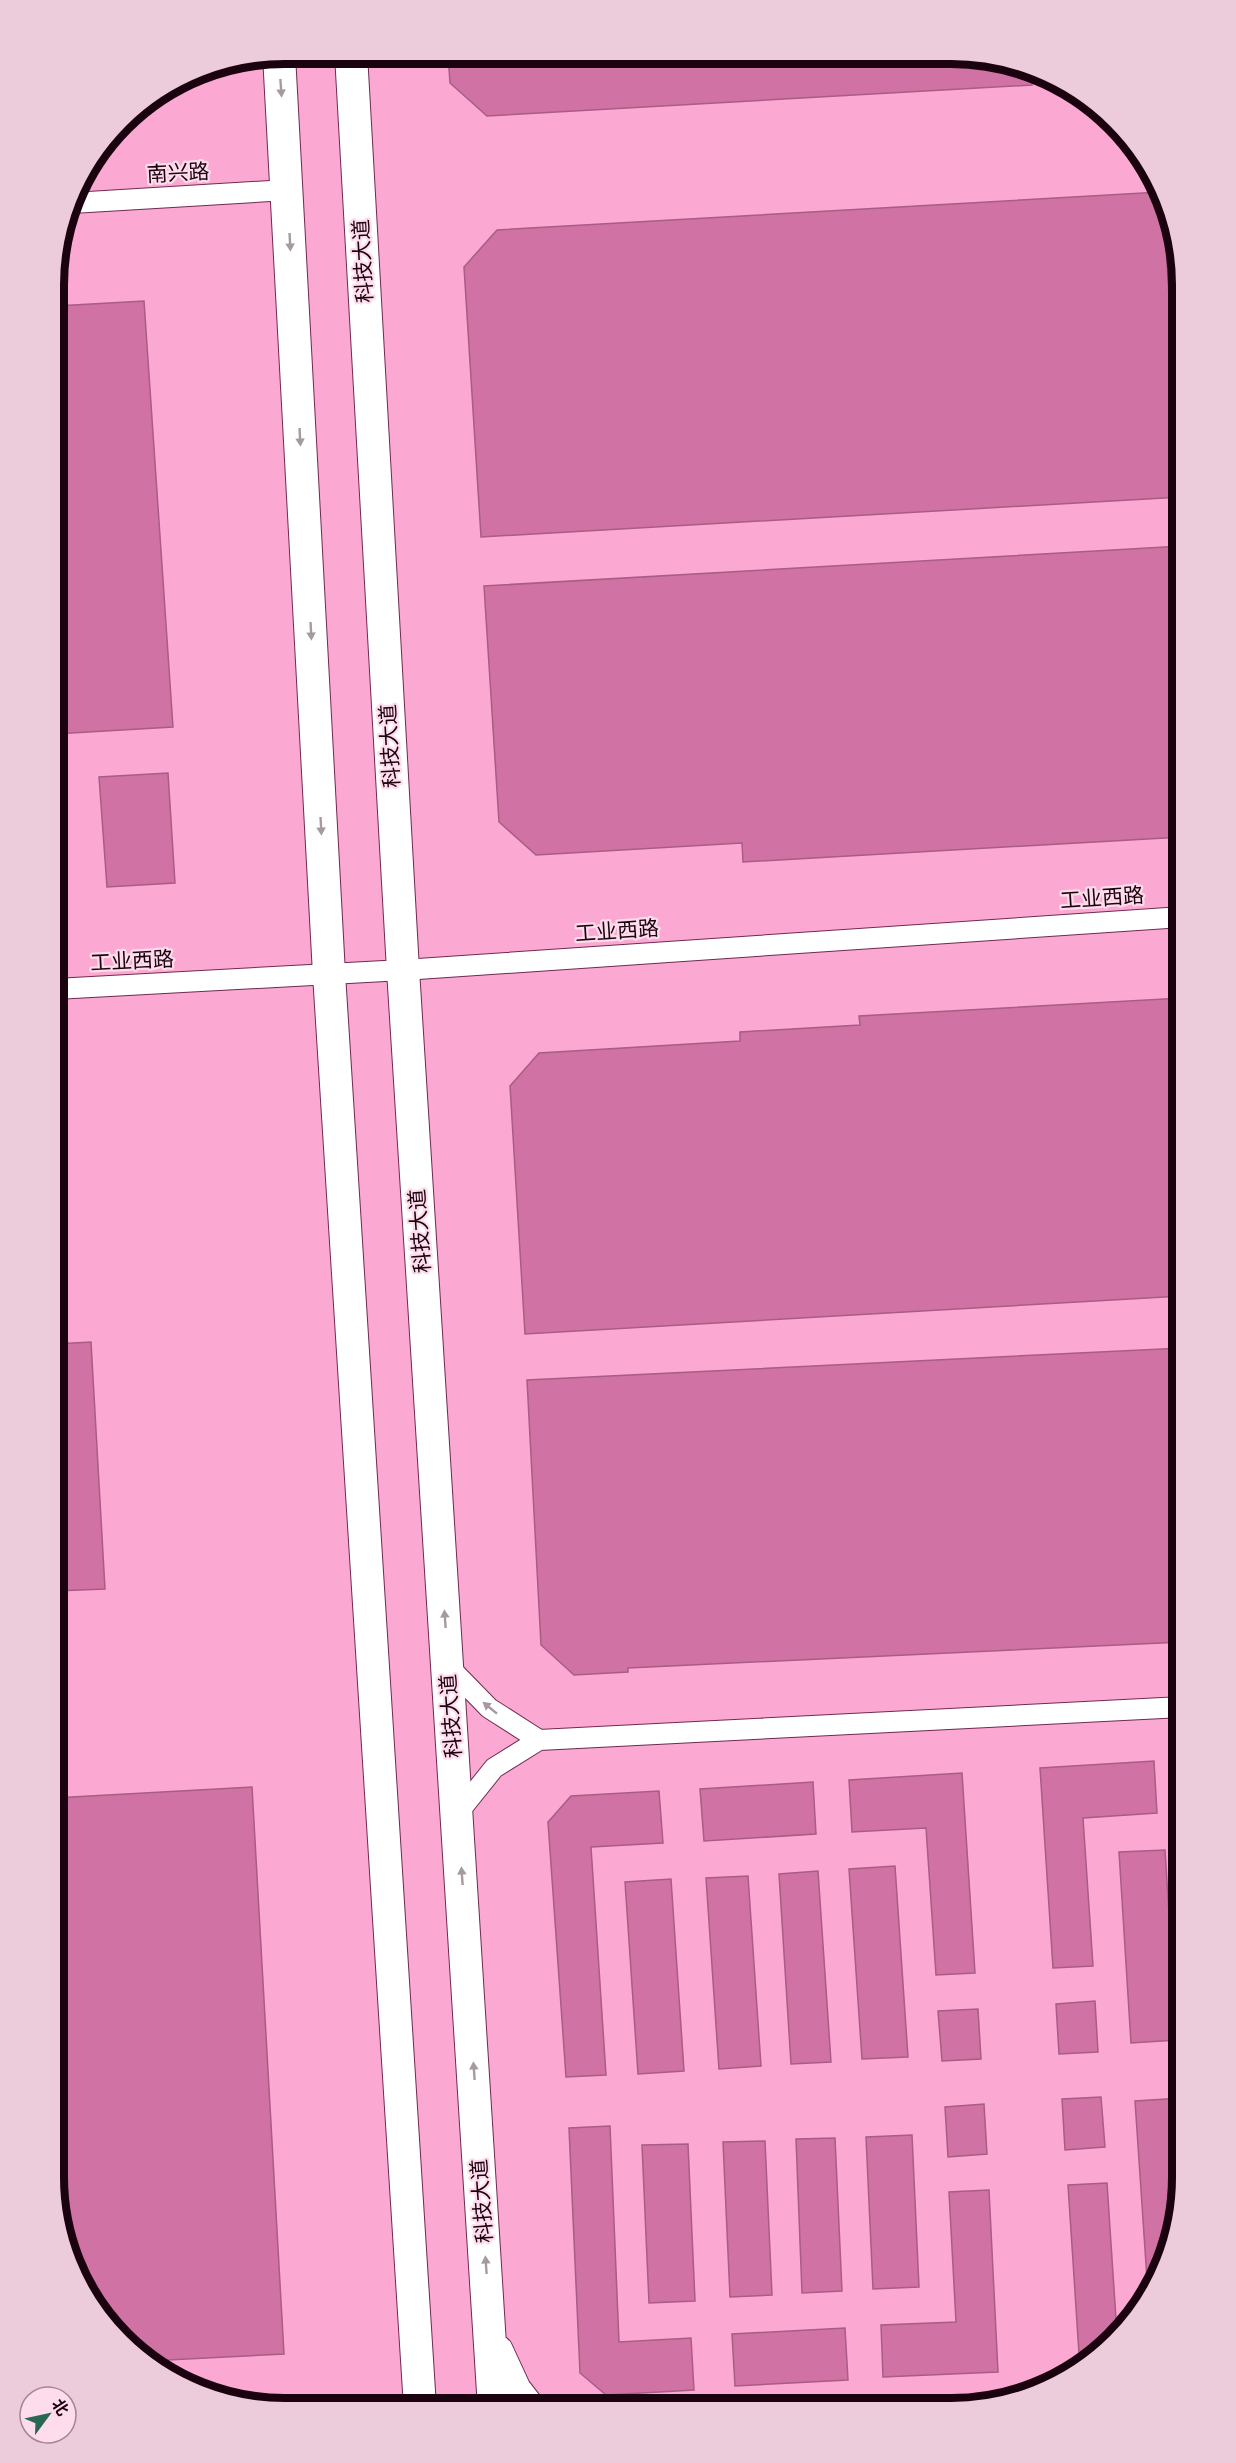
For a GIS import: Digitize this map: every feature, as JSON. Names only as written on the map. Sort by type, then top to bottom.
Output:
[{"type":"main road","points":[[280,64],[330,974],[419,2398]]},
{"type":"main road","name":"科技大道","points":[[351,64],[403,970],[493,2398]]},
{"type":"main road","points":[[488,2308],[492,2337],[502,2364],[521,2398]]},
{"type":"main road","points":[[406,2398],[417,2358]]},
{"type":"street","name":"南兴路","points":[[80,202],[287,190]]},
{"type":"street","name":"工业西路","points":[[64,989],[403,970],[1172,918]]},
{"type":"street","points":[[448,1666],[489,1708],[538,1740]]},
{"type":"street","points":[[458,1813],[494,1768],[538,1740],[1172,1708]]},
{"type":"building","points":[[449,64],[950,64],[979,66],[1007,72],[1032,80],[1032,85],[487,116],[450,83]]},
{"type":"building","points":[[1151,193],[1165,235],[1172,347],[1172,498],[481,537],[464,267],[497,230]]},
{"type":"building","points":[[144,301],[173,727],[64,733],[64,306]]},
{"type":"building","points":[[1172,547],[1172,838],[743,862],[742,843],[536,855],[499,822],[484,586]]},
{"type":"building","points":[[168,773],[175,883],[107,887],[99,777]]},
{"type":"building","points":[[1172,999],[1172,1297],[525,1334],[510,1086],[539,1053],[740,1041],[740,1032],[860,1025],[859,1016]]},
{"type":"building","points":[[91,1342],[105,1589],[64,1591],[64,1344]]},
{"type":"building","points":[[1172,1348],[1172,1642],[628,1668],[628,1672],[574,1675],[541,1645],[527,1380]]},
{"type":"building","points":[[1154,1761],[1157,1813],[1083,1818],[1093,1966],[1053,1968],[1040,1768]]},
{"type":"building","points":[[962,1773],[975,1973],[936,1975],[926,1828],[852,1832],[849,1780]]},
{"type":"building","points":[[813,1782],[816,1834],[704,1841],[700,1789]]},
{"type":"building","points":[[252,1787],[284,2354],[162,2360],[140,2344],[119,2323],[94,2288],[81,2262],[66,2206],[64,2177],[64,1797]]},
{"type":"building","points":[[659,1791],[663,1843],[591,1847],[606,2075],[566,2077],[548,1822],[571,1796]]},
{"type":"building","points":[[1165,1850],[1172,1961],[1172,2040],[1131,2043],[1119,1852]]},
{"type":"building","points":[[895,1866],[908,2057],[862,2059],[849,1869]]},
{"type":"building","points":[[818,1871],[831,2062],[791,2064],[779,1874]]},
{"type":"building","points":[[748,1876],[761,2066],[719,2069],[706,1878]]},
{"type":"building","points":[[671,1879],[684,2071],[638,2074],[625,1882]]},
{"type":"building","points":[[1095,2001],[1098,2052],[1059,2054],[1056,2004]]},
{"type":"building","points":[[978,2009],[981,2059],[942,2061],[938,2011]]},
{"type":"building","points":[[1101,2097],[1105,2147],[1065,2150],[1062,2099]]},
{"type":"building","points":[[1172,2099],[1170,2206],[1160,2248],[1147,2279],[1135,2101]]},
{"type":"building","points":[[984,2104],[987,2154],[948,2157],[945,2107]]},
{"type":"building","points":[[610,2126],[619,2342],[691,2338],[694,2390],[606,2395],[580,2373],[569,2128]]},
{"type":"building","points":[[912,2135],[919,2287],[873,2289],[866,2137]]},
{"type":"building","points":[[835,2138],[842,2291],[802,2293],[796,2139]]},
{"type":"building","points":[[765,2141],[772,2295],[730,2297],[723,2142]]},
{"type":"building","points":[[688,2144],[695,2301],[649,2303],[642,2145]]},
{"type":"building","points":[[1107,2183],[1116,2324],[1079,2357],[1068,2185]]},
{"type":"building","points":[[989,2190],[998,2372],[883,2377],[881,2325],[956,2322],[949,2192]]},
{"type":"building","points":[[845,2328],[848,2380],[735,2386],[732,2334]]}]
